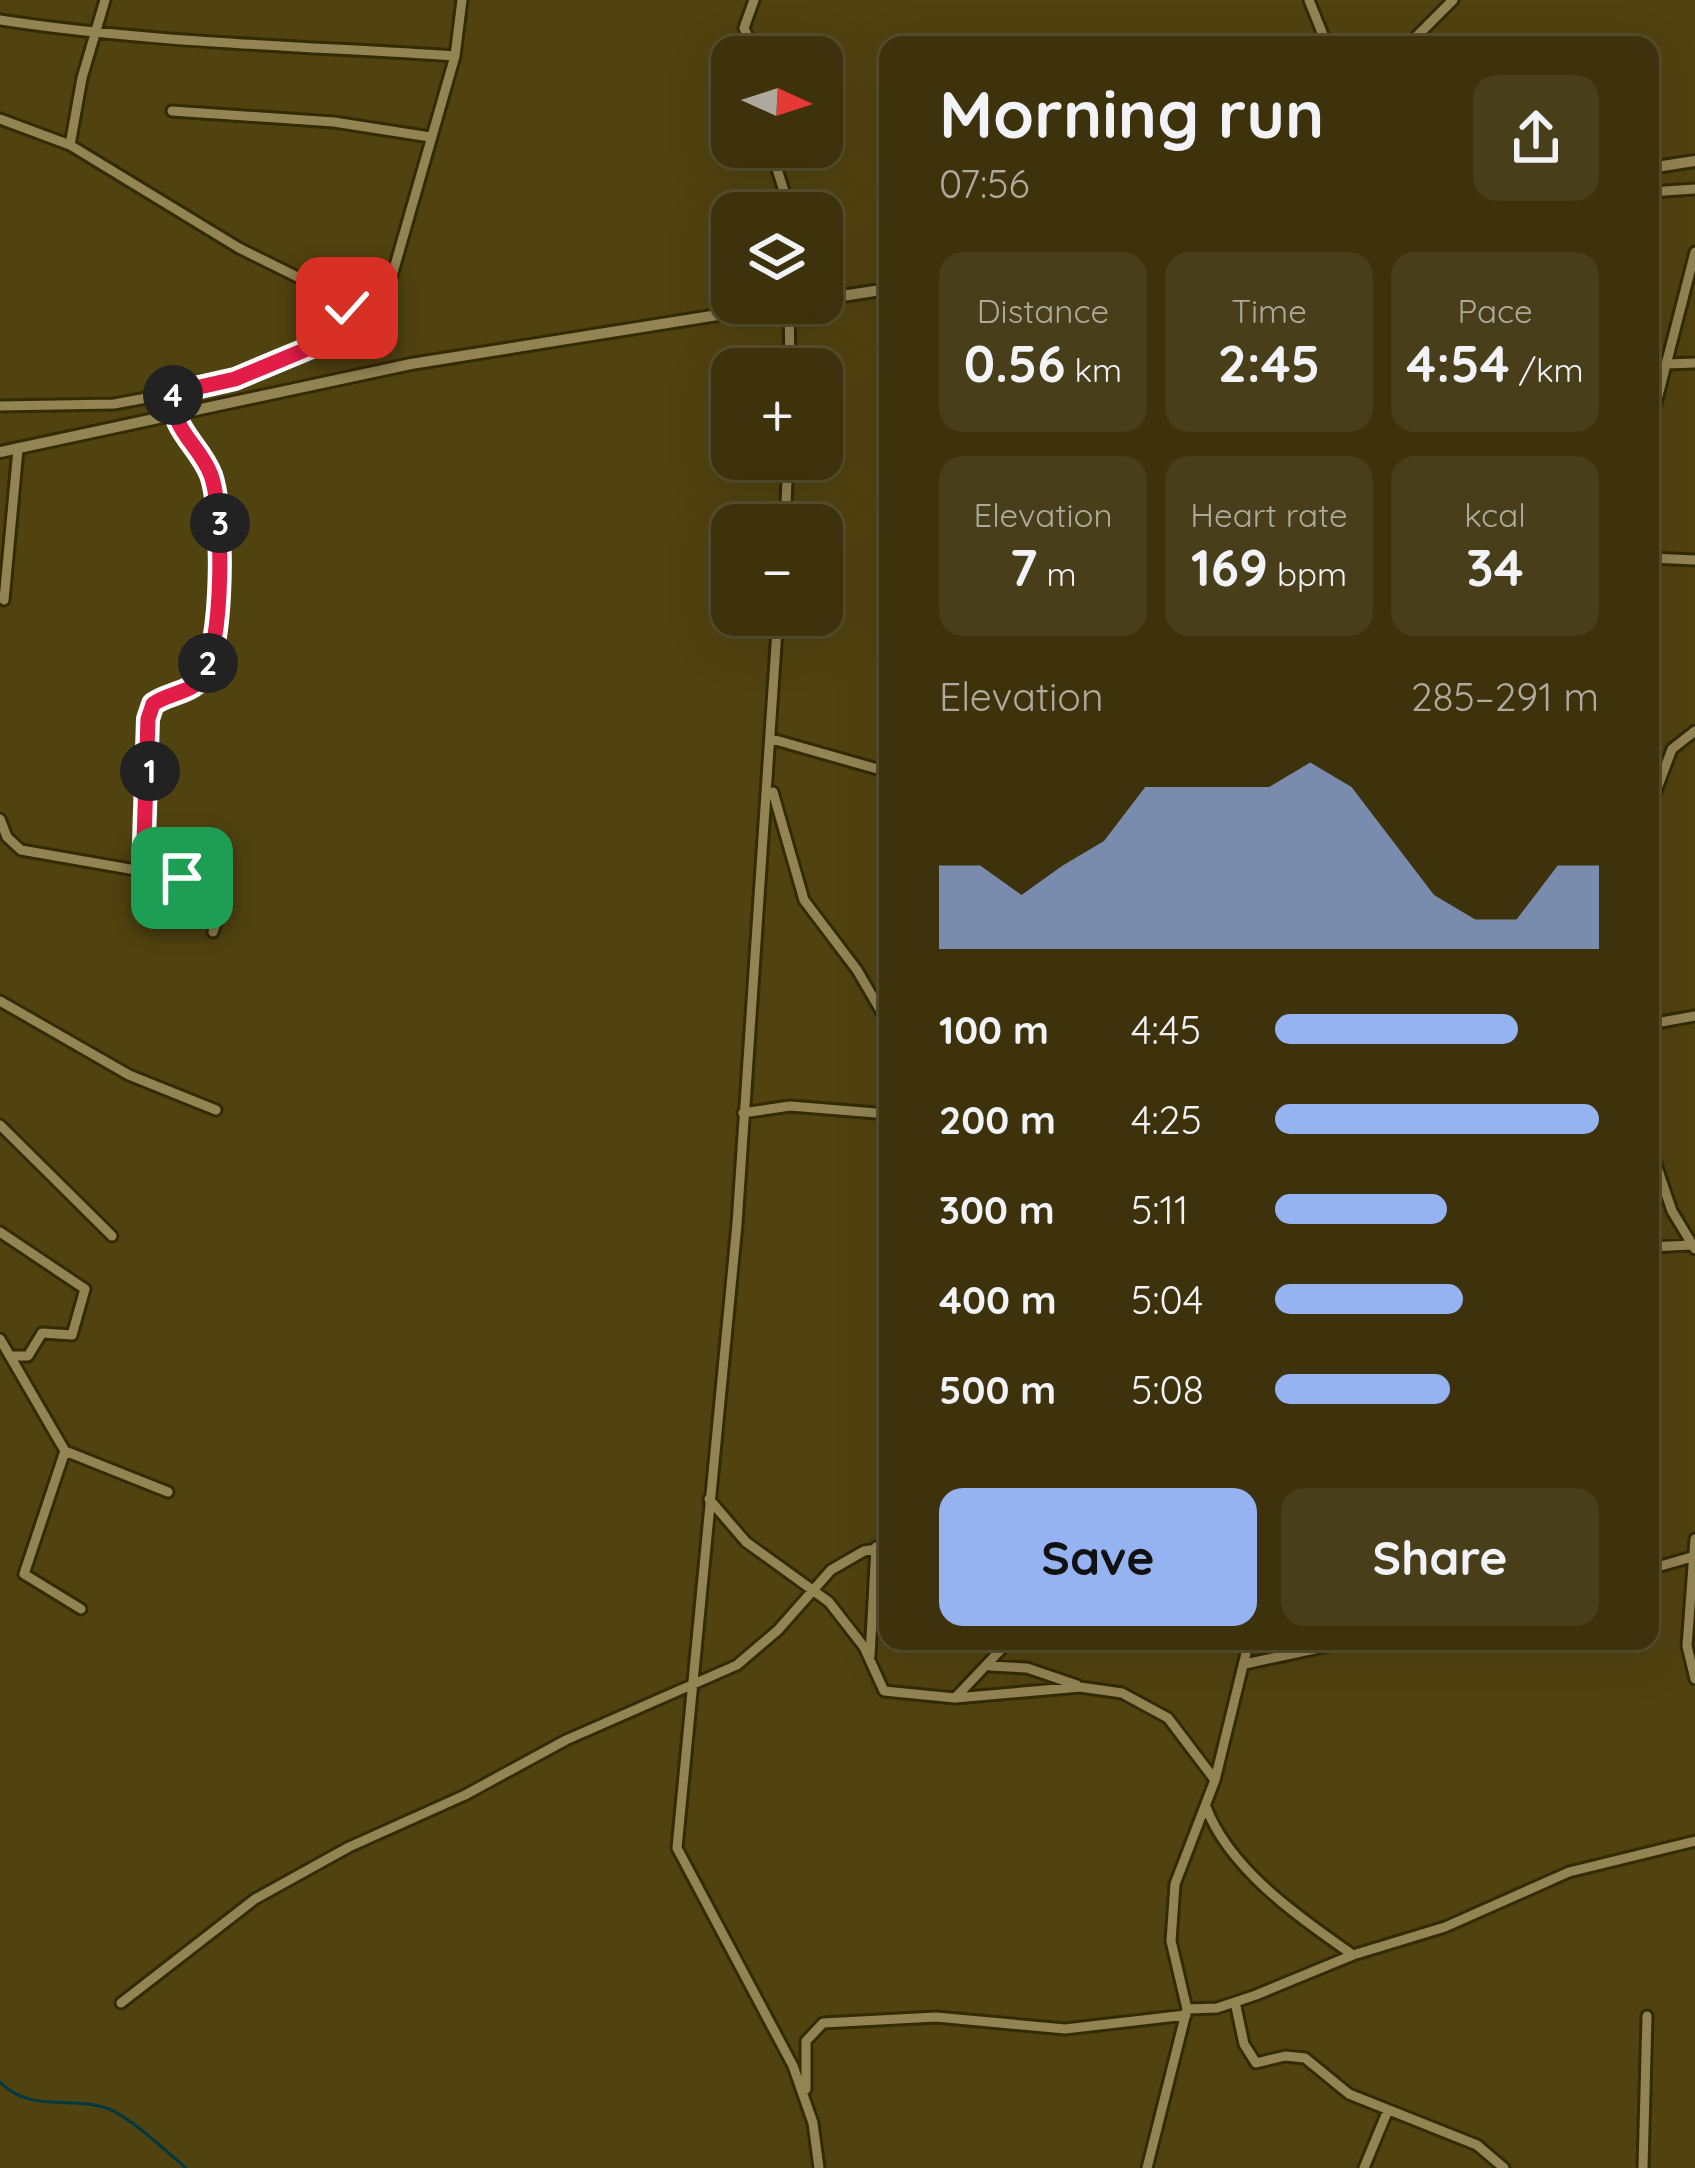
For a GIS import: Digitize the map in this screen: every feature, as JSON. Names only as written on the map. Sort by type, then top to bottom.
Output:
[{"type":"street","points":[[70,145],[104,0]]},
{"type":"street","points":[[0,406],[98,405],[173,393],[235,379],[355,329],[374,312],[392,276],[455,56],[462,0]]},
{"type":"street","points":[[748,36],[744,28],[754,0]]},
{"type":"street","points":[[1309,0],[1324,36]]},
{"type":"street","points":[[1417,36],[1454,0]]},
{"type":"street","points":[[0,20],[93,35],[193,37],[455,56]]},
{"type":"street","points":[[172,111],[334,122],[430,137]]},
{"type":"street","points":[[0,119],[70,145],[254,256],[343,300],[355,329]]},
{"type":"street","points":[[1659,167],[1695,161]]},
{"type":"street","points":[[1659,191],[1695,189]]},
{"type":"street","points":[[1659,394],[1695,252]]},
{"type":"street","points":[[843,295],[879,290]]},
{"type":"street","points":[[0,452],[173,412],[711,314]]},
{"type":"street","points":[[1666,364],[1695,363]]},
{"type":"street","points":[[1659,380],[1663,379]]},
{"type":"street","points":[[143,871],[150,710],[159,699],[191,687],[204,675],[220,569],[213,480],[173,412],[173,393]]},
{"type":"street","points":[[4,600],[18,449]]},
{"type":"street","points":[[1659,558],[1695,560]]},
{"type":"street","points":[[777,636],[743,1113],[677,1848],[806,2096]]},
{"type":"street","points":[[1659,783],[1672,749],[1695,731]]},
{"type":"street","points":[[772,739],[879,769]]},
{"type":"street","points":[[770,775],[800,891],[879,1010]]},
{"type":"street","points":[[0,819],[7,837],[21,850],[220,887],[223,903],[213,932]]},
{"type":"street","points":[[0,1001],[111,1066],[216,1110]]},
{"type":"street","points":[[1659,1022],[1695,1016]]},
{"type":"street","points":[[743,1113],[790,1106],[879,1113]]},
{"type":"street","points":[[0,1125],[112,1235]]},
{"type":"street","points":[[1659,1169],[1692,1247],[1659,1246]]},
{"type":"street","points":[[0,1232],[85,1289],[72,1334],[42,1333],[28,1356],[5,1356]]},
{"type":"street","points":[[0,1339],[5,1356],[65,1451],[169,1492]]},
{"type":"street","points":[[65,1451],[23,1571],[80,1609]]},
{"type":"street","points":[[709,1499],[746,1542],[815,1588],[889,1694],[955,1698],[1080,1687]]},
{"type":"street","points":[[1695,1539],[1687,1646],[1695,1679]]},
{"type":"street","points":[[121,2003],[255,1900],[330,1857],[736,1665],[778,1630],[831,1570],[879,1548]]},
{"type":"street","points":[[1659,1567],[1694,1557]]},
{"type":"street","points":[[869,1662],[879,1574]]},
{"type":"street","points":[[955,1698],[1002,1650]]},
{"type":"street","points":[[1014,1650],[1027,1668]]},
{"type":"street","points":[[1148,2168],[1187,2012],[1175,1970],[1171,1912],[1182,1859],[1215,1780],[1247,1650]]},
{"type":"street","points":[[1245,1664],[1310,1650]]},
{"type":"street","points":[[989,1666],[1027,1668],[1080,1687],[1122,1693],[1158,1709],[1215,1780]]},
{"type":"street","points":[[1205,1807],[1226,1846],[1306,1922],[1353,1955]]},
{"type":"street","points":[[819,2168],[806,2096],[806,2041],[823,2023],[936,2017],[1065,2029],[1235,2002],[1353,1955],[1445,1927],[1569,1872],[1695,1841]]},
{"type":"street","points":[[1235,2002],[1252,2061],[1305,2058],[1349,2094],[1477,2145],[1504,2168]]},
{"type":"street","points":[[1643,2168],[1647,2016]]},
{"type":"street","points":[[1364,2168],[1388,2110]]},
{"type":"waterway","points":[[0,2082],[25,2098],[95,2105],[118,2113],[186,2168]]},
{"type":"route","points":[[182,878],[143,871],[150,779],[148,719],[153,704],[194,686],[207,668],[221,544],[213,480],[175,422],[173,393],[235,379],[282,355],[355,329],[347,308]]}]
